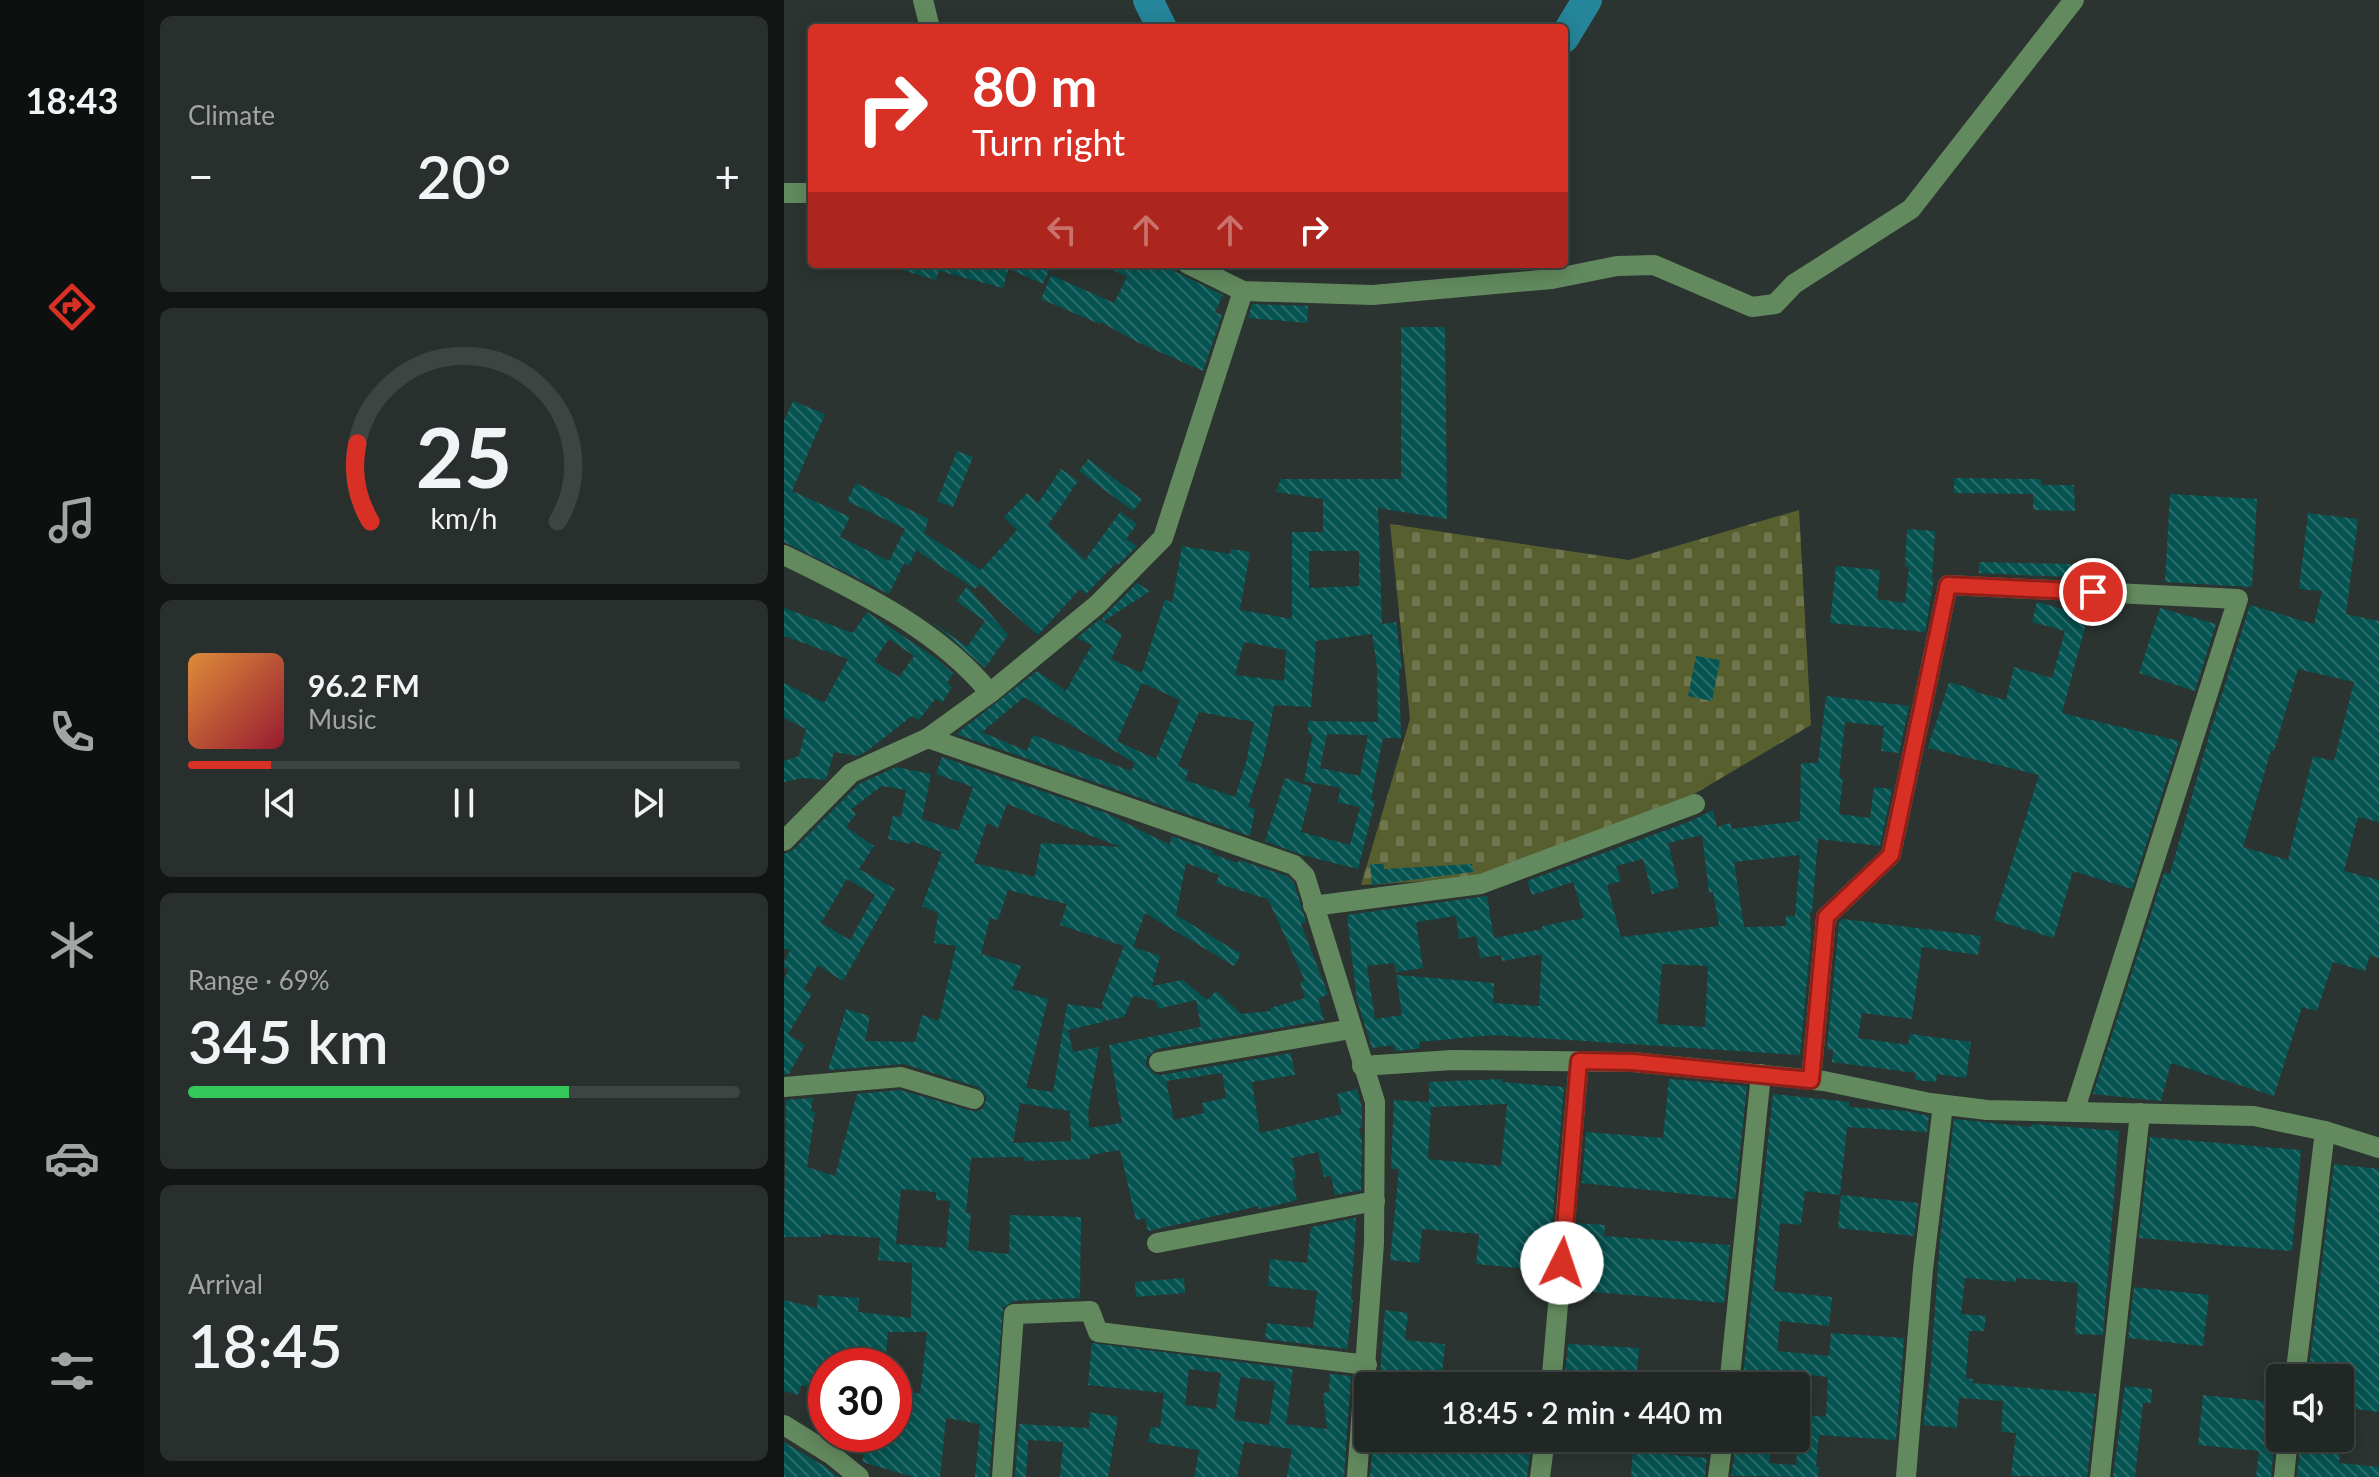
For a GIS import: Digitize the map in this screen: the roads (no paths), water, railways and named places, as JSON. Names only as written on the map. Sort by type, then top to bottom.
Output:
[{"type":"street","points":[[923,0],[929,24]]},
{"type":"street","points":[[1196,268],[1243,291],[1373,295],[1552,279],[1617,266],[1654,265],[1752,307],[1775,304],[1794,284],[1911,209],[2074,0]]},
{"type":"street","points":[[784,193],[808,193]]},
{"type":"street","points":[[784,841],[851,773],[928,738],[990,693],[1098,604],[1163,538],[1243,291]]},
{"type":"street","points":[[784,555],[880,603],[970,669],[990,693]]},
{"type":"street","points":[[1811,1080],[1826,917],[1891,855],[1948,585],[2238,599],[2074,1112]]},
{"type":"street","points":[[928,738],[1294,865],[1305,876],[1375,1102],[1375,1201],[1367,1365],[1357,1477]]},
{"type":"street","points":[[1313,906],[1481,884],[1695,804]]},
{"type":"street","points":[[1159,1062],[1351,1029]]},
{"type":"street","points":[[1362,1066],[1452,1060],[1633,1062],[1811,1080],[1943,1105],[1987,1110],[2254,1116],[2325,1131],[2379,1148]]},
{"type":"street","points":[[1552,1372],[1579,1061]]},
{"type":"street","points":[[1730,1372],[1761,1074]]},
{"type":"street","points":[[784,1087],[901,1077],[974,1099]]},
{"type":"street","points":[[1906,1477],[1923,1269],[1943,1105]]},
{"type":"street","points":[[2100,1477],[2140,1113]]},
{"type":"street","points":[[2297,1364],[2325,1131]]},
{"type":"street","points":[[1157,1243],[1375,1201]]},
{"type":"street","points":[[1002,1477],[1014,1314],[1090,1311],[1098,1332],[1367,1365]]},
{"type":"street","points":[[784,1425],[832,1455],[859,1477]]},
{"type":"street","points":[[1540,1477],[1543,1452]]},
{"type":"street","points":[[1718,1477],[1721,1452]]},
{"type":"street","points":[[2284,1477],[2287,1452]]},
{"type":"waterway","points":[[1148,0],[1160,24]]},
{"type":"waterway","points":[[1568,31],[1587,0]]}]
